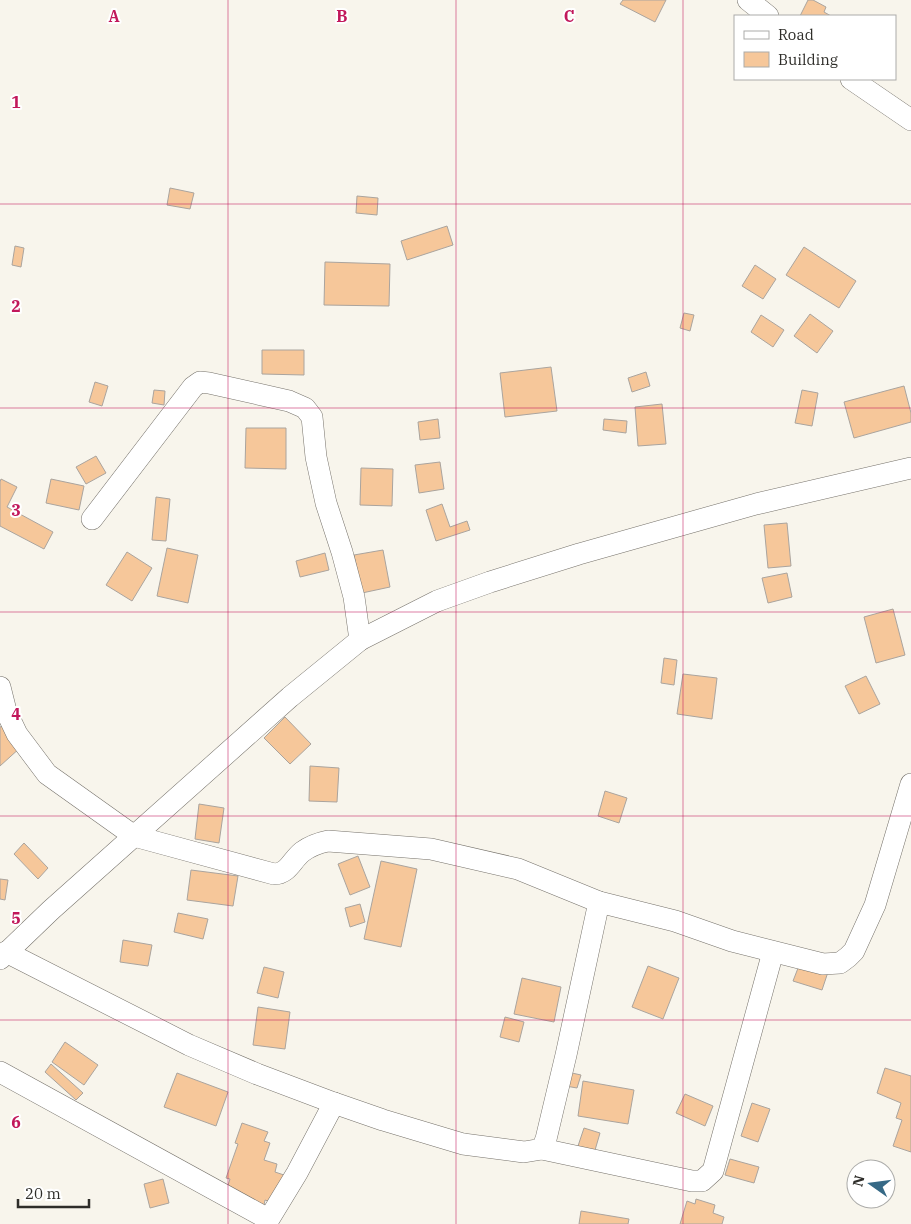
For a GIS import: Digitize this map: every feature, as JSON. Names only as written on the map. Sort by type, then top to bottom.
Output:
[{"type":"street","points":[[748,0],[767,15]]},
{"type":"street","points":[[852,80],[911,120]]},
{"type":"street","points":[[92,519],[193,387],[200,382],[289,401],[304,408],[312,417],[316,457],[326,503],[354,597],[360,640]]},
{"type":"street","points":[[773,952],[713,1171],[702,1182],[542,1150],[524,1152],[463,1144],[383,1120],[256,1074],[189,1045],[3,956],[290,697],[360,640],[437,601],[490,582],[756,504],[911,468]]},
{"type":"street","points":[[0,686],[6,711],[17,734],[47,774],[134,836],[279,874],[287,869],[300,854],[315,844],[328,841],[431,849],[518,869],[599,902],[675,921],[732,941],[823,964],[840,963],[854,951],[875,905],[911,784]]},
{"type":"street","points":[[542,1150],[566,1055],[599,902]]},
{"type":"street","points":[[0,1073],[267,1221],[297,1173],[334,1103]]},
{"type":"building","points":[[623,0],[666,0],[655,22],[620,4]]},
{"type":"building","points":[[808,0],[813,0],[826,7],[824,12],[829,15],[800,15]]},
{"type":"building","points":[[170,188],[194,193],[190,209],[167,205]]},
{"type":"building","points":[[357,196],[378,198],[377,215],[356,213]]},
{"type":"building","points":[[447,226],[453,245],[407,260],[401,241]]},
{"type":"building","points":[[15,246],[24,248],[21,267],[12,265]]},
{"type":"building","points":[[804,247],[856,281],[839,308],[786,275]]},
{"type":"building","points":[[325,262],[390,264],[389,306],[324,305]]},
{"type":"building","points":[[755,265],[776,279],[763,299],[742,286]]},
{"type":"building","points":[[684,313],[694,315],[690,331],[680,328]]},
{"type":"building","points":[[810,314],[833,331],[817,353],[794,336]]},
{"type":"building","points":[[761,315],[784,330],[773,347],[751,332]]},
{"type":"building","points":[[262,350],[304,350],[304,375],[262,374]]},
{"type":"building","points":[[551,367],[557,411],[505,417],[500,373]]},
{"type":"building","points":[[646,372],[650,386],[632,392],[628,378]]},
{"type":"building","points":[[95,382],[108,386],[102,406],[89,402]]},
{"type":"building","points":[[904,386],[911,413],[911,422],[854,438],[844,402]]},
{"type":"building","points":[[154,390],[165,391],[164,405],[152,403]]},
{"type":"building","points":[[802,390],[818,393],[812,426],[795,423]]},
{"type":"building","points":[[662,404],[666,444],[638,446],[635,407]]},
{"type":"building","points":[[438,419],[440,438],[420,440],[418,422]]},
{"type":"building","points":[[604,419],[627,421],[626,433],[603,430]]},
{"type":"building","points":[[246,428],[286,428],[286,469],[245,468]]},
{"type":"building","points":[[96,456],[106,473],[86,484],[76,467]]},
{"type":"building","points":[[440,462],[444,489],[419,493],[415,465]]},
{"type":"building","points":[[361,468],[393,469],[392,506],[360,505]]},
{"type":"building","points":[[1,479],[17,487],[7,507],[53,532],[44,549],[0,526]]},
{"type":"building","points":[[51,479],[84,486],[79,510],[46,503]]},
{"type":"building","points":[[156,497],[170,499],[166,541],[152,540]]},
{"type":"building","points":[[442,504],[450,527],[467,521],[470,530],[436,541],[426,510]]},
{"type":"building","points":[[787,523],[791,566],[768,568],[764,525]]},
{"type":"building","points":[[167,548],[198,555],[188,603],[157,596]]},
{"type":"building","points":[[383,550],[390,587],[362,593],[354,555]]},
{"type":"building","points":[[127,552],[152,568],[132,601],[106,585]]},
{"type":"building","points":[[325,553],[329,570],[300,577],[296,561]]},
{"type":"building","points":[[787,573],[792,597],[768,603],[762,578]]},
{"type":"building","points":[[893,609],[905,655],[876,663],[864,617]]},
{"type":"building","points":[[664,658],[677,660],[674,685],[661,683]]},
{"type":"building","points":[[683,674],[717,678],[712,719],[677,714]]},
{"type":"building","points":[[866,676],[880,704],[859,714],[845,686]]},
{"type":"building","points":[[285,717],[311,744],[290,764],[264,738]]},
{"type":"building","points":[[2,726],[21,747],[0,766],[0,727]]},
{"type":"building","points":[[310,766],[339,768],[337,802],[309,801]]},
{"type":"building","points":[[605,791],[627,798],[619,823],[598,816]]},
{"type":"building","points":[[199,804],[224,808],[219,843],[195,839]]},
{"type":"building","points":[[24,843],[48,868],[38,879],[14,854]]},
{"type":"building","points":[[358,856],[370,887],[350,895],[338,864]]},
{"type":"building","points":[[381,861],[417,869],[401,947],[364,939]]},
{"type":"building","points":[[191,870],[238,876],[233,906],[187,900]]},
{"type":"building","points":[[0,879],[8,880],[5,900],[0,899]]},
{"type":"building","points":[[360,904],[365,922],[350,927],[345,908]]},
{"type":"building","points":[[178,913],[208,919],[203,939],[174,932]]},
{"type":"building","points":[[123,940],[152,945],[148,966],[120,962]]},
{"type":"building","points":[[800,963],[828,972],[822,990],[793,981]]},
{"type":"building","points":[[648,966],[679,978],[663,1019],[632,1007]]},
{"type":"building","points":[[264,967],[284,972],[278,998],[257,993]]},
{"type":"building","points":[[522,978],[561,987],[554,1022],[514,1014]]},
{"type":"building","points":[[258,1007],[290,1012],[285,1049],[253,1045]]},
{"type":"building","points":[[505,1017],[524,1022],[519,1042],[500,1037]]},
{"type":"building","points":[[65,1042],[98,1065],[84,1085],[52,1062]]},
{"type":"building","points":[[51,1064],[83,1093],[76,1100],[45,1072]]},
{"type":"building","points":[[885,1068],[911,1076],[911,1152],[893,1146],[902,1120],[896,1118],[901,1103],[877,1093]]},
{"type":"building","points":[[563,1071],[581,1075],[577,1088],[560,1085]]},
{"type":"building","points":[[177,1073],[228,1092],[216,1126],[164,1107]]},
{"type":"building","points":[[583,1081],[634,1090],[628,1124],[578,1116]]},
{"type":"building","points":[[685,1094],[713,1106],[705,1126],[676,1113]]},
{"type":"building","points":[[752,1103],[770,1109],[758,1142],[741,1136]]},
{"type":"building","points":[[242,1123],[268,1132],[264,1141],[270,1143],[264,1160],[277,1164],[275,1172],[287,1176],[283,1206],[265,1200],[264,1205],[226,1192],[230,1179],[226,1178],[238,1144],[235,1143]]},
{"type":"building","points":[[584,1128],[600,1133],[593,1157],[576,1152]]},
{"type":"building","points":[[730,1159],[759,1167],[754,1183],[725,1175]]},
{"type":"building","points":[[163,1179],[169,1203],[150,1208],[144,1184]]},
{"type":"building","points":[[696,1199],[715,1205],[713,1213],[724,1217],[722,1224],[680,1224],[687,1201],[695,1204]]},
{"type":"building","points":[[581,1211],[629,1219],[628,1224],[579,1224]]}]
